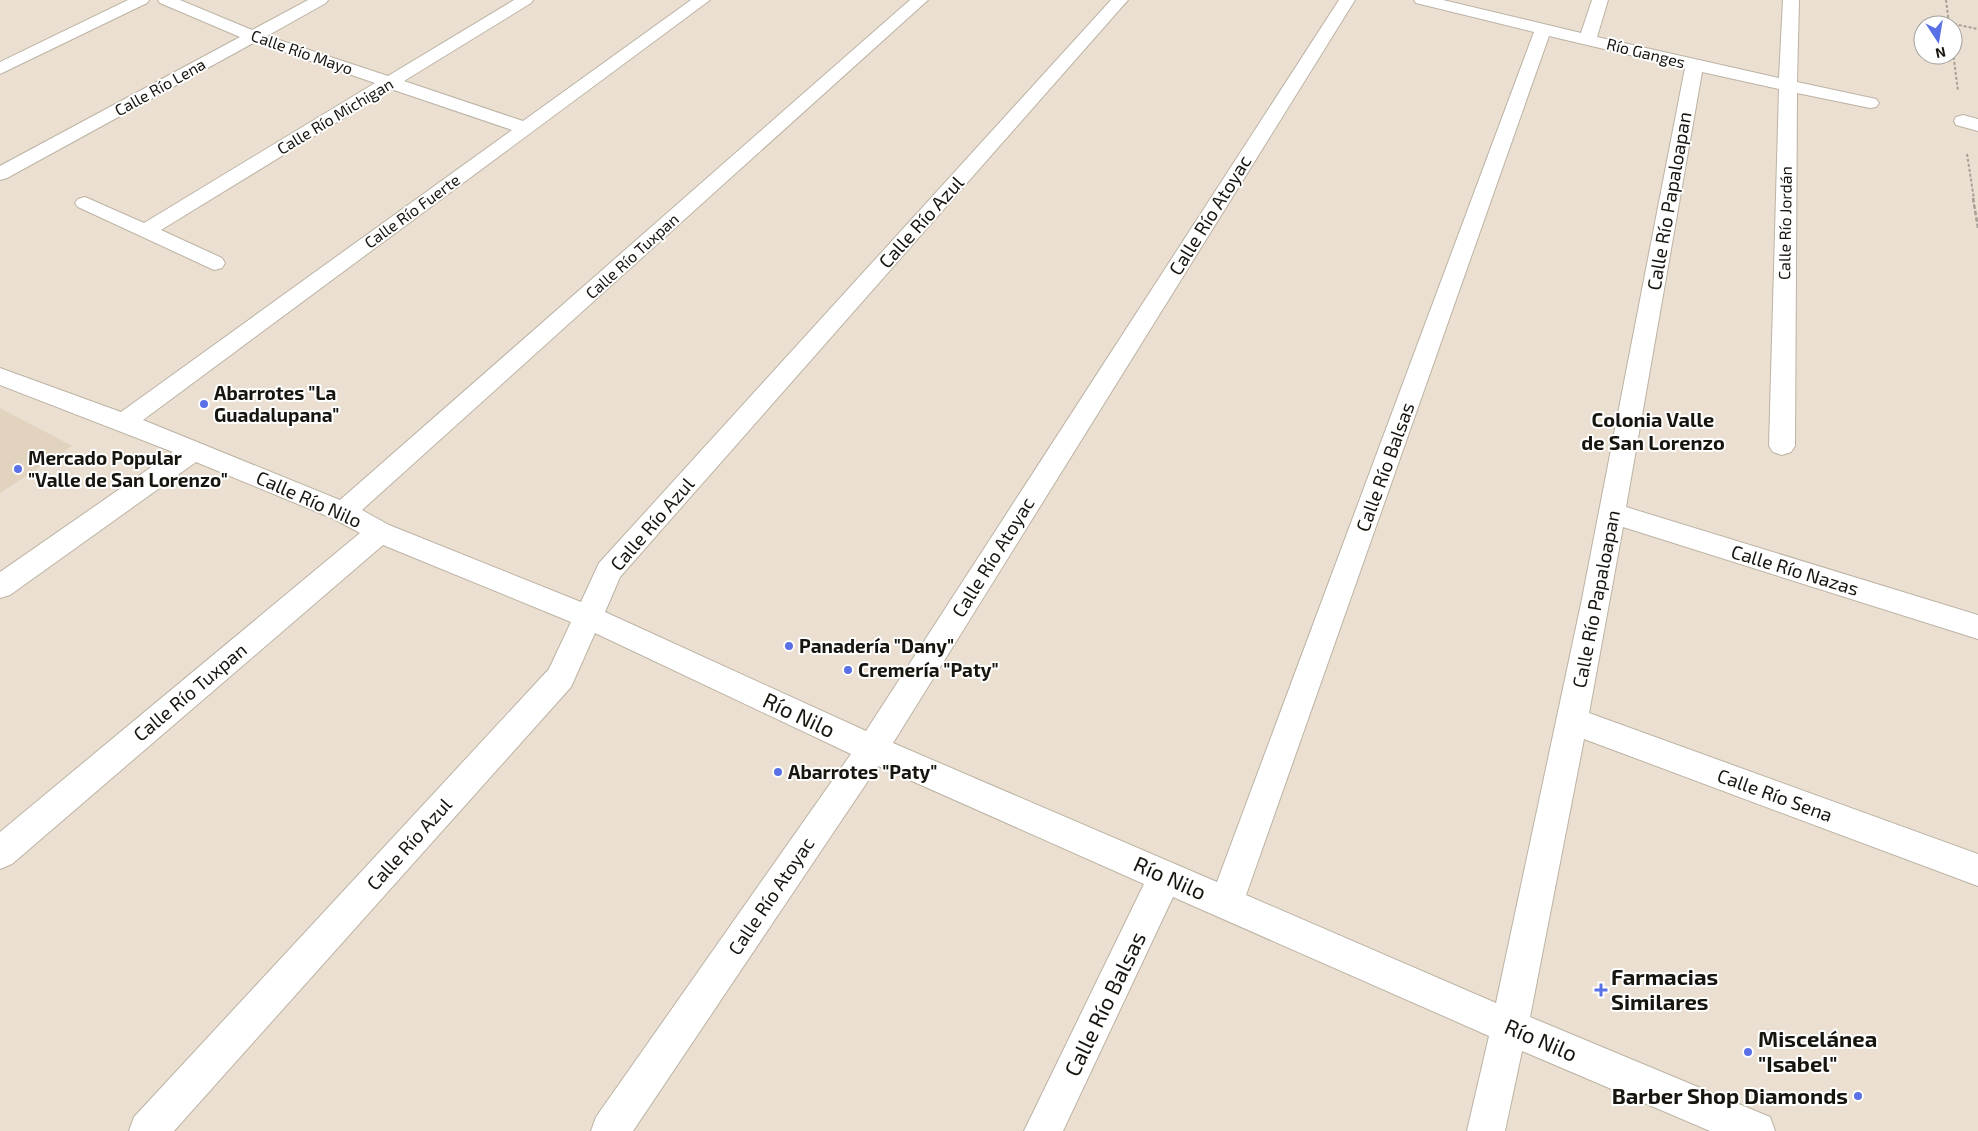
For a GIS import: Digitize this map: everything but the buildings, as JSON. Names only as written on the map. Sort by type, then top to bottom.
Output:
[{"type":"street","points":[[0,69],[141,0]]},
{"type":"street","name":"Calle Río Mayo","points":[[166,0],[252,36],[525,128]]},
{"type":"street","name":"Calle Río Lena","points":[[0,174],[320,0]]},
{"type":"street","name":"Calle Río Michigan","points":[[145,231],[525,0]]},
{"type":"street","name":"Calle Río Fuerte","points":[[124,422],[702,0]]},
{"type":"street","name":"Calle Río Tuxpan","points":[[343,512],[920,0]]},
{"type":"street","name":"Calle Río Azul","points":[[148,1131],[560,678],[608,572],[1120,0]]},
{"type":"street","name":"Calle Río Atoyac","points":[[610,1131],[872,749],[1347,0]]},
{"type":"street","name":"Río Ganges","points":[[1422,0],[1694,66],[1788,84],[1870,103]]},
{"type":"street","points":[[1588,39],[1600,0]]},
{"type":"street","name":"Calle Río Jordán","points":[[1782,446],[1791,0]]},
{"type":"street","name":"Calle Río Balsas","points":[[1226,904],[1543,30]]},
{"type":"street","name":"Calle Río Papaloapan","points":[[1486,1131],[1510,1027],[1573,721],[1694,66]]},
{"type":"street","points":[[86,203],[214,263]]},
{"type":"street","name":"Calle Río Nilo","points":[[0,376],[195,450],[343,512],[380,532],[588,617]]},
{"type":"street","points":[[0,587],[195,450]]},
{"type":"street","name":"Calle Río Nazas","points":[[1612,513],[1978,627]]},
{"type":"street","name":"Calle Río Tuxpan","points":[[0,853],[380,532]]},
{"type":"street","name":"Río Nilo","points":[[588,617],[872,749],[1510,1027],[1756,1131]]},
{"type":"street","name":"Calle Río Sena","points":[[1573,721],[1978,870]]},
{"type":"street","name":"Calle Río Balsas","points":[[1043,1131],[1166,876]]},
{"type":"path","points":[[1946,0],[1948,15]]},
{"type":"path","points":[[1963,26],[1978,29]]},
{"type":"shaded area","name":"Mercado Popular \"Valle de San Lorenzo\"","points":[[0,408],[72,446],[0,493]]},
{"type":"place","name":"Abarrotes \"La Guadalupana\"","points":[[204,404]]},
{"type":"place","name":"Mercado Popular \"Valle de San Lorenzo\"","points":[[18,469]]},
{"type":"place","name":"Panadería \"Dany\"","points":[[789,646]]},
{"type":"place","name":"Cremería \"Paty\"","points":[[848,670]]},
{"type":"place","name":"Abarrotes \"Paty\"","points":[[778,772]]},
{"type":"place","name":"Farmacias Similares","points":[[1601,990]]},
{"type":"place","name":"Miscelánea \"Isabel\"","points":[[1748,1052]]},
{"type":"place","name":"Barber Shop Diamonds","points":[[1858,1096]]},
{"type":"district","name":"Colonia Valle de San Lorenzo","points":[[1653,432]]}]
